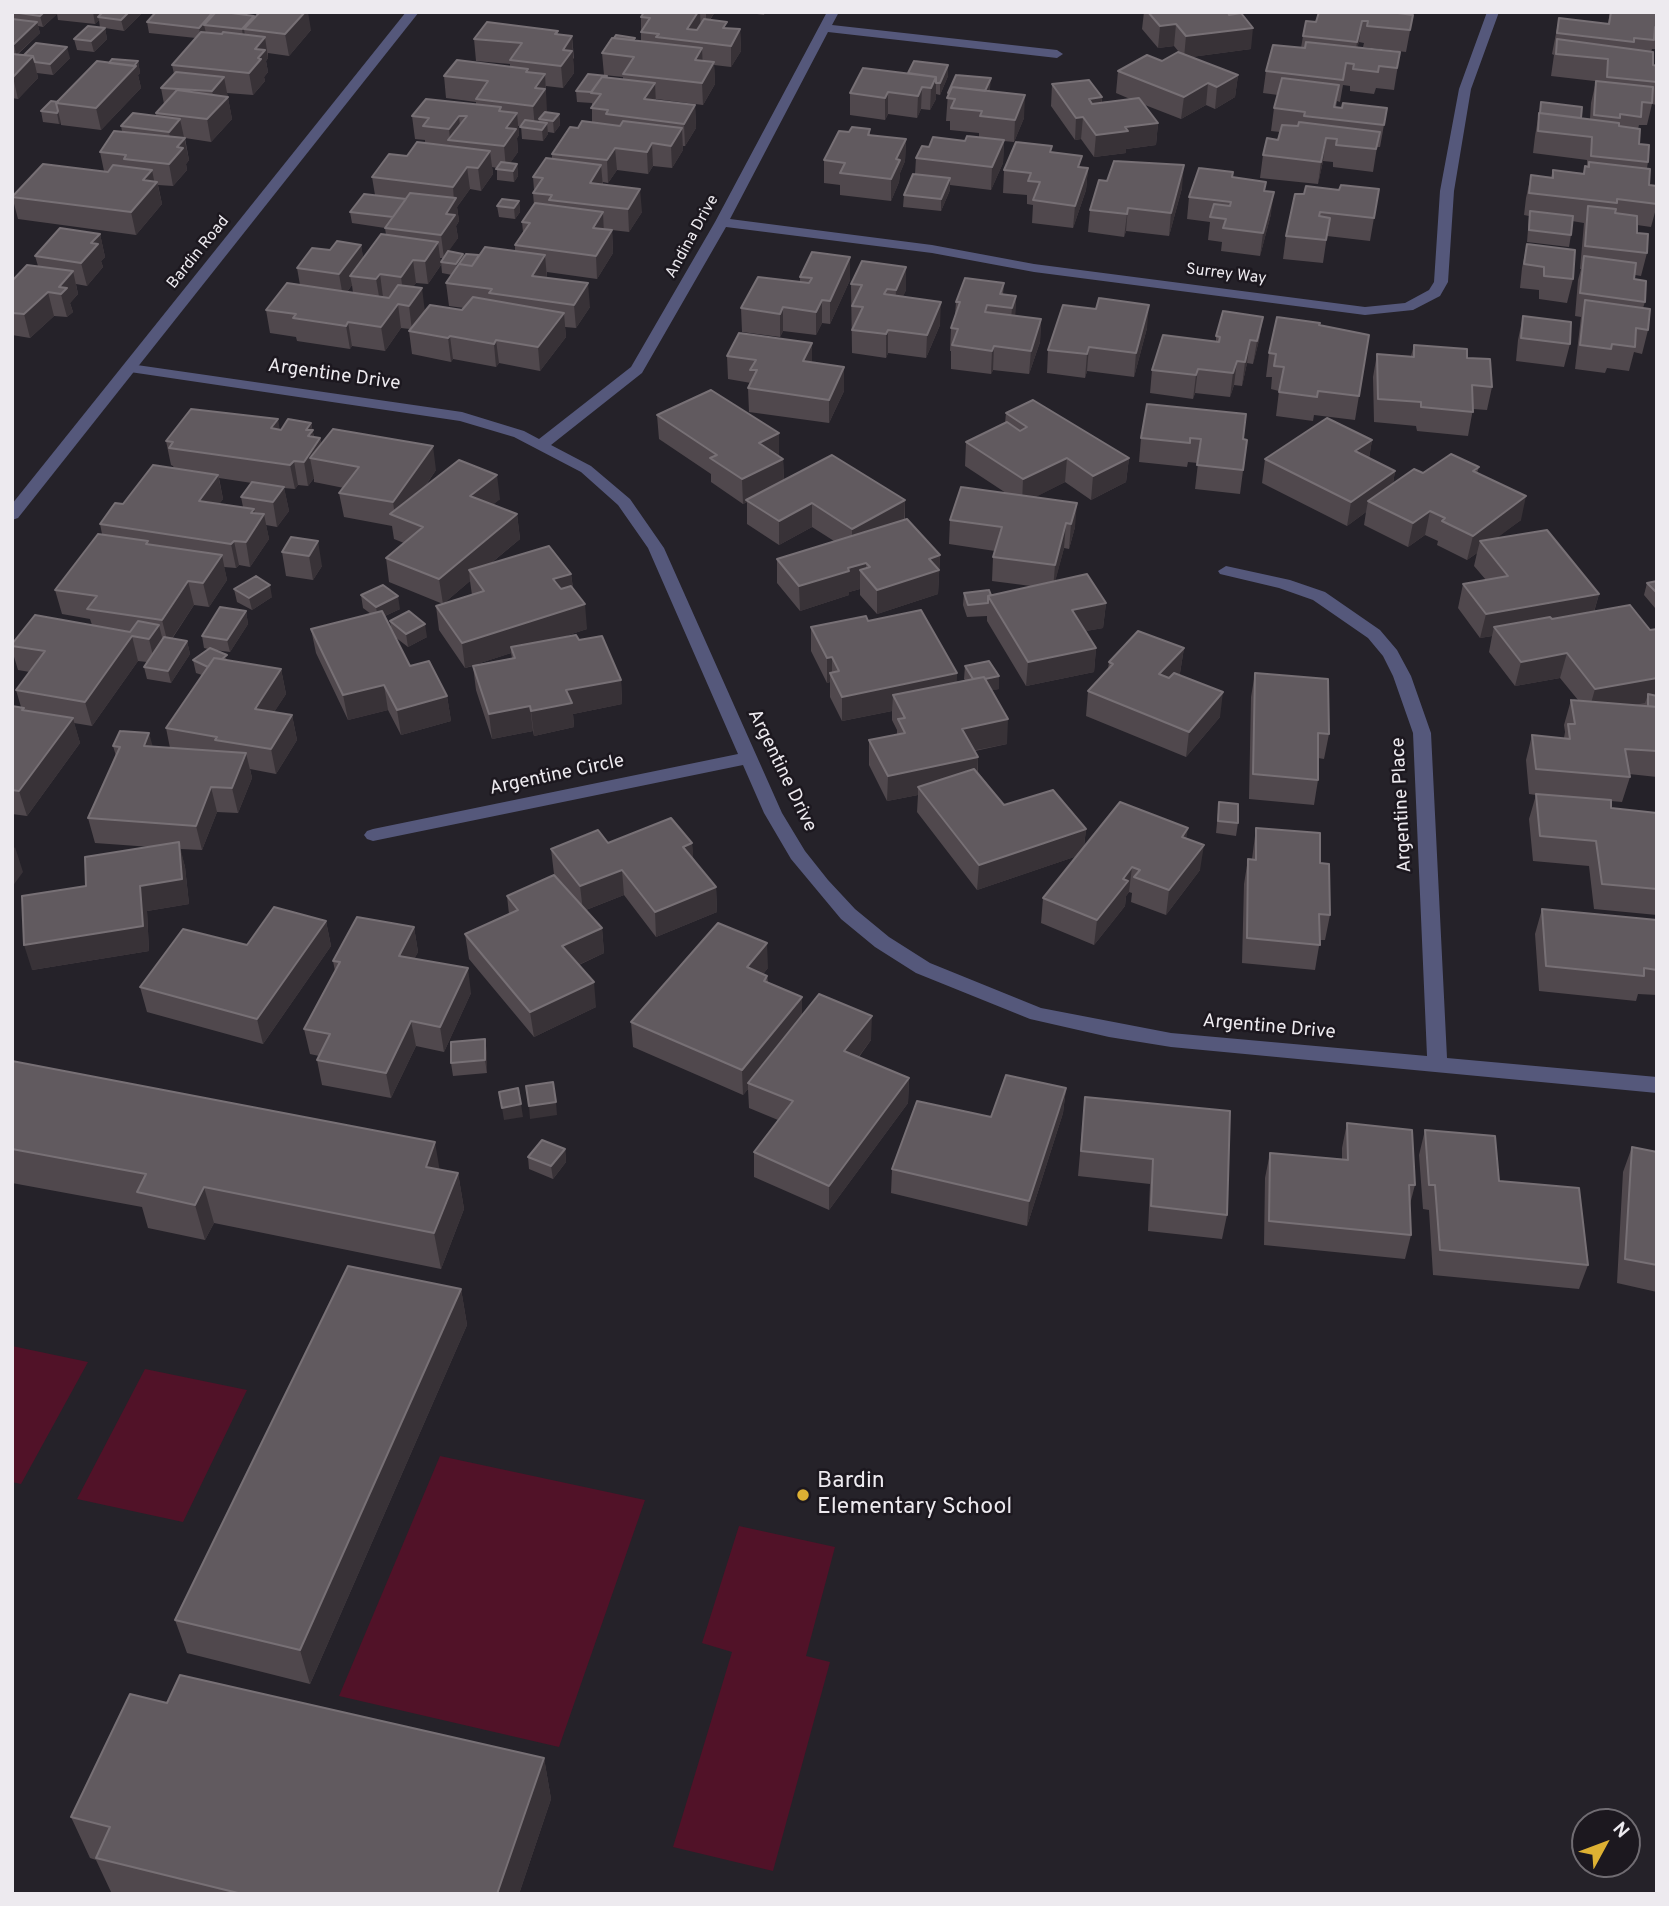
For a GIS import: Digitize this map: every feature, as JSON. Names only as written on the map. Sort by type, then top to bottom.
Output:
[{"type":"street","name":"Bardin Road","points":[[12,515],[413,12]]},
{"type":"street","name":"Andina Drive","points":[[542,444],[637,370],[722,222],[833,12]]},
{"type":"street","name":"Surrey Way","points":[[722,222],[932,249],[1034,268],[1365,311],[1408,307],[1436,293],[1441,282],[1447,191],[1465,89],[1493,12]]},
{"type":"street","points":[[824,28],[1057,54]]},
{"type":"street","name":"Argentine Drive","points":[[130,368],[426,410],[494,425],[542,444],[586,469],[606,485],[640,524],[656,548],[773,813],[798,855],[821,886],[848,914],[881,942],[934,973],[1037,1014],[1109,1030],[1185,1041],[1657,1085]]},
{"type":"street","name":"Argentine Place","points":[[1226,571],[1284,584],[1319,596],[1374,634],[1391,654],[1402,676],[1422,733],[1437,1065]]},
{"type":"street","name":"Argentine Circle","points":[[373,835],[749,758]]},
{"type":"shaded area","points":[[12,1346],[88,1362],[21,1484],[12,1482]]},
{"type":"shaded area","points":[[145,1369],[247,1390],[183,1522],[77,1499]]},
{"type":"shaded area","points":[[440,1456],[645,1500],[559,1747],[339,1696]]},
{"type":"shaded area","points":[[739,1526],[835,1547],[806,1656],[830,1662],[773,1871],[673,1847],[732,1652],[702,1643]]},
{"type":"building","points":[[12,12],[44,12],[40,16]]},
{"type":"building","points":[[103,12],[129,12],[121,20],[98,17]]},
{"type":"building","points":[[156,12],[213,12],[199,28],[147,22]]},
{"type":"building","points":[[216,12],[254,16],[242,29],[204,25]]},
{"type":"building","points":[[260,12],[305,12],[285,34],[244,29]]},
{"type":"building","points":[[644,12],[698,12],[687,29],[697,30],[704,19],[727,22],[723,28],[740,29],[731,46],[656,37],[659,34],[641,32],[650,18],[641,17]]},
{"type":"building","points":[[1148,12],[1228,12],[1229,15],[1241,13],[1253,28],[1186,36],[1176,24],[1160,26]]},
{"type":"building","points":[[1319,12],[1390,12],[1413,15],[1410,30],[1367,26],[1368,21],[1362,21],[1357,42],[1303,36],[1306,21],[1316,22]]},
{"type":"building","points":[[1611,12],[1657,12],[1654,40],[1634,38],[1634,42],[1557,33],[1559,18],[1609,24]]},
{"type":"building","points":[[12,19],[37,22],[12,44]]},
{"type":"building","points":[[487,22],[558,31],[555,34],[572,36],[563,50],[572,51],[561,66],[510,60],[522,43],[474,39]]},
{"type":"building","points":[[88,26],[105,28],[91,41],[74,39]]},
{"type":"building","points":[[201,32],[265,37],[255,49],[265,50],[249,73],[172,65]]},
{"type":"building","points":[[616,35],[635,38],[614,38]]},
{"type":"building","points":[[612,38],[702,48],[695,60],[714,62],[702,83],[623,74],[634,57],[602,53]]},
{"type":"building","points":[[1557,39],[1653,52],[1653,65],[1657,66],[1657,82],[1607,77],[1608,59],[1556,54]]},
{"type":"building","points":[[1306,42],[1400,52],[1397,68],[1379,66],[1378,72],[1353,69],[1354,64],[1346,63],[1343,80],[1266,71],[1273,45],[1305,48]]},
{"type":"building","points":[[36,43],[67,47],[50,64],[35,62],[33,56],[24,55]]},
{"type":"building","points":[[1178,52],[1238,75],[1217,87],[1208,83],[1184,97],[1118,71],[1147,55],[1162,61]]},
{"type":"building","points":[[12,54],[33,56],[13,77],[12,77]]},
{"type":"building","points":[[112,59],[138,61],[134,66],[109,63]]},
{"type":"building","points":[[457,60],[528,69],[526,72],[545,74],[535,88],[545,89],[533,106],[476,99],[488,81],[444,76]]},
{"type":"building","points":[[97,61],[136,66],[96,108],[56,103]]},
{"type":"building","points":[[914,61],[948,65],[940,83],[936,83],[936,77],[908,73]]},
{"type":"building","points":[[863,68],[936,77],[931,88],[922,87],[918,96],[888,92],[885,98],[850,93]]},
{"type":"building","points":[[176,72],[224,77],[212,91],[161,88]]},
{"type":"building","points":[[588,74],[607,76],[602,77],[591,92],[576,91]]},
{"type":"building","points":[[956,75],[991,78],[985,91],[952,87],[948,93]]},
{"type":"building","points":[[602,77],[655,83],[644,99],[695,105],[684,124],[606,114],[608,110],[591,108],[601,94],[591,93]]},
{"type":"building","points":[[1282,78],[1339,85],[1334,107],[1342,108],[1343,103],[1387,108],[1384,125],[1304,116],[1305,112],[1274,108]]},
{"type":"building","points":[[1089,80],[1102,97],[1089,99],[1092,104],[1139,98],[1158,123],[1125,127],[1128,131],[1096,135],[1083,117],[1076,118],[1052,84]]},
{"type":"building","points":[[1596,81],[1653,87],[1652,103],[1642,102],[1641,117],[1620,114],[1620,118],[1594,115]]},
{"type":"building","points":[[952,87],[1025,95],[1015,120],[980,116],[982,111],[951,108],[955,99],[947,98]]},
{"type":"building","points":[[177,90],[228,97],[207,119],[156,113]]},
{"type":"building","points":[[426,99],[501,107],[499,111],[517,113],[506,128],[516,129],[504,146],[448,140],[467,116],[459,116],[449,129],[423,126],[429,118],[412,116]]},
{"type":"building","points":[[51,101],[58,102],[57,113],[41,111]]},
{"type":"building","points":[[1541,102],[1582,107],[1581,118],[1540,113]]},
{"type":"building","points":[[545,112],[559,114],[553,121],[539,119]]},
{"type":"building","points":[[133,113],[180,119],[169,132],[121,126]]},
{"type":"building","points":[[1539,113],[1619,123],[1619,126],[1640,129],[1639,144],[1649,145],[1648,162],[1591,156],[1592,137],[1538,131]]},
{"type":"building","points":[[525,120],[547,123],[542,130],[520,127]]},
{"type":"building","points":[[582,121],[620,126],[623,121],[682,128],[671,146],[652,143],[647,152],[615,148],[607,160],[552,154],[570,127],[578,128]]},
{"type":"building","points":[[1299,122],[1380,132],[1376,149],[1336,145],[1337,139],[1326,138],[1321,162],[1263,155],[1267,138],[1278,140],[1282,125],[1298,126]]},
{"type":"building","points":[[852,127],[870,129],[868,135],[906,139],[896,159],[900,160],[891,179],[840,173],[845,163],[824,160],[839,131],[849,132]]},
{"type":"building","points":[[114,131],[185,138],[177,147],[183,148],[169,164],[124,159],[126,155],[100,152]]},
{"type":"building","points":[[967,136],[1004,140],[992,167],[916,158],[922,146],[929,147],[933,137],[965,141]]},
{"type":"building","points":[[417,142],[490,151],[478,168],[467,167],[453,187],[372,177],[389,154],[407,156]]},
{"type":"building","points":[[1016,142],[1052,146],[1050,152],[1082,156],[1078,167],[1088,168],[1075,206],[1033,200],[1040,182],[1028,181],[1031,173],[1004,170]]},
{"type":"building","points":[[546,158],[601,165],[590,183],[640,189],[628,209],[549,200],[552,195],[533,193],[543,178],[533,177]]},
{"type":"building","points":[[1114,161],[1184,165],[1171,213],[1128,208],[1127,214],[1090,210],[1099,180],[1107,181]]},
{"type":"building","points":[[501,162],[517,164],[513,171],[496,169]]},
{"type":"building","points":[[1589,162],[1650,169],[1649,185],[1657,186],[1657,204],[1617,199],[1617,203],[1529,193],[1531,175],[1553,178],[1553,170],[1584,174],[1585,166],[1589,167]]},
{"type":"building","points":[[43,164],[108,172],[113,165],[152,170],[143,180],[157,182],[131,212],[12,197]]},
{"type":"building","points":[[1199,168],[1233,172],[1232,177],[1266,182],[1264,191],[1274,192],[1263,233],[1223,228],[1226,219],[1210,217],[1214,204],[1230,206],[1231,202],[1189,197]]},
{"type":"building","points":[[913,174],[950,178],[941,199],[904,195]]},
{"type":"building","points":[[1341,185],[1379,189],[1374,218],[1320,212],[1319,216],[1330,218],[1326,240],[1286,236],[1295,194],[1304,194],[1306,186],[1339,190]]},
{"type":"building","points":[[410,193],[456,198],[446,214],[455,215],[441,235],[385,228]]},
{"type":"building","points":[[364,194],[406,199],[393,217],[350,212]]},
{"type":"building","points":[[502,199],[519,201],[514,208],[497,206]]},
{"type":"building","points":[[535,203],[603,212],[593,228],[612,230],[596,256],[515,245],[530,223],[522,222]]},
{"type":"building","points":[[1588,206],[1616,209],[1615,213],[1637,216],[1637,233],[1648,234],[1647,253],[1585,246]]},
{"type":"building","points":[[1530,211],[1573,216],[1571,235],[1529,230]]},
{"type":"building","points":[[60,228],[100,234],[91,243],[98,244],[81,263],[35,256]]},
{"type":"building","points":[[381,234],[438,242],[425,261],[413,260],[401,277],[380,274],[376,279],[350,276]]},
{"type":"building","points":[[337,241],[361,245],[339,274],[297,268],[312,248],[330,250]]},
{"type":"building","points":[[1527,244],[1575,250],[1573,279],[1544,276],[1544,267],[1524,264]]},
{"type":"building","points":[[485,247],[545,255],[532,276],[588,283],[574,305],[489,293],[492,289],[446,283],[459,264],[472,266]]},
{"type":"building","points":[[448,251],[463,254],[456,264],[441,262]]},
{"type":"building","points":[[812,252],[850,257],[830,301],[822,300],[816,312],[783,307],[780,314],[741,308],[758,277],[809,283],[812,278],[800,277]]},
{"type":"building","points":[[466,254],[479,255],[472,266],[459,264]]},
{"type":"building","points":[[1584,256],[1636,263],[1634,279],[1646,281],[1645,302],[1580,293]]},
{"type":"building","points":[[862,261],[906,267],[896,290],[887,289],[884,294],[941,302],[927,335],[888,330],[886,334],[852,330],[863,307],[852,306],[862,285],[851,284]]},
{"type":"building","points":[[27,265],[73,271],[59,287],[67,288],[61,294],[48,292],[24,314],[12,313],[12,281]]},
{"type":"building","points":[[965,278],[1004,283],[1000,294],[1016,296],[1012,308],[987,305],[985,312],[1041,319],[1031,351],[994,346],[992,351],[952,345],[958,329],[951,328],[960,302],[956,302]]},
{"type":"building","points":[[287,283],[389,298],[398,285],[422,288],[409,306],[398,304],[381,327],[348,322],[346,326],[293,318],[296,314],[266,310]]},
{"type":"building","points":[[473,297],[564,313],[538,347],[496,340],[494,344],[409,331],[430,305],[462,310]]},
{"type":"building","points":[[1099,298],[1149,305],[1136,353],[1089,347],[1087,354],[1048,350],[1063,305],[1096,309]]},
{"type":"building","points":[[1585,300],[1650,309],[1648,330],[1636,328],[1635,347],[1612,344],[1611,349],[1580,345]]},
{"type":"building","points":[[1223,311],[1263,317],[1257,341],[1250,340],[1245,362],[1237,361],[1233,373],[1198,369],[1196,375],[1152,370],[1163,335],[1219,342],[1220,337],[1216,336]]},
{"type":"building","points":[[1523,316],[1571,322],[1570,344],[1521,338]]},
{"type":"building","points":[[1277,317],[1320,323],[1319,325],[1369,335],[1359,396],[1318,391],[1317,397],[1279,392],[1284,367],[1274,366],[1276,354],[1269,353]]},
{"type":"building","points":[[739,333],[812,343],[803,361],[844,367],[829,400],[748,388],[757,370],[750,370],[756,360],[727,356]]},
{"type":"building","points":[[1414,345],[1467,349],[1467,358],[1490,359],[1492,387],[1472,385],[1473,412],[1421,407],[1421,402],[1378,399],[1377,354],[1414,357]]},
{"type":"building","points":[[711,390],[779,433],[759,443],[783,459],[742,479],[710,458],[717,455],[657,415]]},
{"type":"building","points":[[1033,400],[1129,458],[1093,476],[1067,458],[1023,479],[966,442],[1007,422],[1020,431],[1027,427],[1006,413]]},
{"type":"building","points":[[1147,404],[1246,414],[1243,439],[1247,440],[1243,470],[1197,465],[1201,439],[1190,438],[1190,443],[1141,438]]},
{"type":"building","points":[[191,409],[278,419],[271,428],[281,430],[288,419],[311,423],[306,430],[313,430],[308,436],[320,438],[304,462],[294,461],[290,465],[169,448],[173,442],[166,441]]},
{"type":"building","points":[[1327,418],[1372,440],[1355,451],[1395,471],[1351,502],[1265,459]]},
{"type":"building","points":[[333,429],[433,446],[393,502],[339,493],[359,467],[310,458]]},
{"type":"building","points":[[1451,454],[1479,467],[1473,471],[1526,496],[1473,536],[1442,521],[1445,518],[1430,511],[1413,523],[1368,501],[1414,469],[1423,473]]},
{"type":"building","points":[[832,455],[905,500],[852,529],[812,503],[779,521],[746,500]]},
{"type":"building","points":[[459,460],[497,475],[470,496],[517,514],[439,579],[386,558],[423,527],[390,514]]},
{"type":"building","points":[[153,465],[218,475],[199,501],[254,509],[251,513],[264,514],[246,542],[234,541],[231,544],[100,524],[115,503],[123,504]]},
{"type":"building","points":[[252,482],[284,487],[273,502],[241,497]]},
{"type":"building","points":[[961,487],[1077,503],[1071,524],[1066,523],[1055,565],[993,557],[1002,527],[950,520]]},
{"type":"building","points":[[907,519],[940,555],[929,559],[939,570],[877,590],[860,570],[870,567],[866,563],[799,586],[777,559]]},
{"type":"building","points":[[1547,530],[1599,594],[1486,614],[1463,584],[1508,576],[1480,541]]},
{"type":"building","points":[[98,534],[222,555],[203,583],[188,581],[162,620],[87,609],[97,596],[55,590]]},
{"type":"building","points":[[291,537],[318,541],[309,556],[282,552]]},
{"type":"building","points":[[549,546],[571,574],[553,579],[561,589],[571,586],[585,604],[462,643],[436,606],[484,591],[469,570]]},
{"type":"building","points":[[1087,574],[1106,603],[1072,610],[1096,648],[1028,662],[988,596]]},
{"type":"building","points":[[256,576],[270,585],[249,598],[234,589]]},
{"type":"building","points":[[1657,581],[1657,593],[1647,583]]},
{"type":"building","points":[[383,585],[398,596],[376,607],[361,595]]},
{"type":"building","points":[[989,590],[991,595],[988,596],[988,603],[968,605],[964,593]]},
{"type":"building","points":[[1630,605],[1650,630],[1657,629],[1657,678],[1595,689],[1567,653],[1521,662],[1494,627],[1550,617],[1552,619]]},
{"type":"building","points":[[220,607],[246,611],[227,640],[202,636]]},
{"type":"building","points":[[921,610],[957,673],[842,697],[830,673],[839,671],[832,657],[827,658],[811,627],[866,616],[868,621]]},
{"type":"building","points":[[382,611],[410,666],[429,661],[447,696],[397,710],[384,685],[343,695],[311,629]]},
{"type":"building","points":[[409,611],[425,624],[406,634],[390,621]]},
{"type":"building","points":[[35,615],[130,632],[138,621],[159,625],[149,639],[132,636],[85,702],[16,690],[45,651],[12,646]]},
{"type":"building","points":[[1138,631],[1184,648],[1159,674],[1169,678],[1174,673],[1223,692],[1189,732],[1088,691],[1113,664],[1109,662]]},
{"type":"building","points":[[576,635],[579,640],[602,636],[621,680],[566,690],[572,703],[531,711],[530,706],[489,714],[473,666],[515,658],[511,647]]},
{"type":"building","points":[[164,637],[187,641],[168,671],[144,667]]},
{"type":"building","points":[[210,648],[227,655],[222,659],[214,658],[208,667],[193,660]]},
{"type":"building","points":[[214,658],[281,669],[255,709],[292,715],[271,749],[215,740],[217,737],[166,728]]},
{"type":"building","points":[[989,661],[999,676],[973,679],[965,666]]},
{"type":"building","points":[[1255,673],[1328,679],[1329,734],[1318,733],[1318,780],[1253,774]]},
{"type":"building","points":[[984,677],[1008,719],[962,729],[978,757],[888,776],[869,740],[905,733],[898,719],[905,718],[893,695]]},
{"type":"building","points":[[1648,694],[1657,696],[1657,707],[1648,706]]},
{"type":"building","points":[[1571,700],[1657,707],[1657,751],[1625,749],[1630,777],[1536,769],[1532,735],[1570,739],[1568,724],[1575,724]]},
{"type":"building","points":[[12,706],[73,718],[19,791],[12,790]]},
{"type":"building","points":[[120,731],[149,733],[144,746],[246,753],[232,788],[211,787],[196,826],[88,818],[120,747],[113,746]]},
{"type":"building","points":[[974,769],[1004,805],[1053,790],[1086,829],[979,865],[918,787]]},
{"type":"building","points":[[1536,794],[1611,800],[1611,808],[1657,813],[1657,889],[1602,884],[1596,841],[1540,836]]},
{"type":"building","points":[[1120,802],[1188,828],[1182,837],[1204,845],[1169,890],[1134,877],[1140,870],[1132,867],[1123,879],[1128,881],[1097,920],[1043,898]]},
{"type":"building","points":[[1219,802],[1238,804],[1238,823],[1218,821]]},
{"type":"building","points":[[671,818],[692,843],[683,847],[716,887],[655,912],[622,870],[580,886],[551,849],[598,830],[608,843]]},
{"type":"building","points":[[1256,828],[1320,833],[1320,863],[1329,864],[1330,915],[1319,914],[1320,945],[1247,938],[1248,859],[1256,860]]},
{"type":"building","points":[[179,842],[182,879],[140,886],[143,926],[24,945],[22,896],[86,886],[85,857]]},
{"type":"building","points":[[554,875],[602,928],[562,946],[594,982],[530,1012],[465,934],[518,910],[507,896]]},
{"type":"building","points":[[274,907],[326,921],[257,1019],[140,987],[183,929],[247,945]]},
{"type":"building","points":[[1542,909],[1657,920],[1657,970],[1644,968],[1644,976],[1546,966]]},
{"type":"building","points":[[357,917],[414,927],[399,956],[468,968],[440,1027],[411,1021],[386,1073],[317,1060],[330,1034],[304,1029],[340,962],[333,961]]},
{"type":"building","points":[[718,923],[767,943],[747,967],[767,976],[764,981],[802,997],[742,1070],[631,1022]]},
{"type":"building","points":[[819,994],[872,1016],[844,1051],[909,1078],[829,1186],[754,1152],[793,1101],[748,1083]]},
{"type":"building","points":[[485,1039],[485,1060],[451,1063],[451,1042]]},
{"type":"building","points":[[12,1061],[435,1142],[426,1167],[458,1173],[434,1233],[204,1187],[195,1205],[137,1192],[146,1174],[12,1149]]},
{"type":"building","points":[[1006,1075],[1066,1088],[1029,1201],[892,1169],[917,1101],[991,1117]]},
{"type":"building","points":[[553,1082],[556,1102],[529,1106],[526,1086]]},
{"type":"building","points":[[518,1088],[521,1104],[502,1108],[499,1092]]},
{"type":"building","points":[[1085,1097],[1230,1111],[1227,1215],[1151,1206],[1153,1159],[1081,1151]]},
{"type":"building","points":[[1347,1123],[1412,1130],[1415,1185],[1409,1185],[1411,1235],[1269,1221],[1270,1153],[1348,1160]]},
{"type":"building","points":[[1425,1130],[1495,1136],[1499,1181],[1579,1188],[1588,1265],[1440,1250],[1435,1185],[1429,1185]]},
{"type":"building","points":[[542,1140],[565,1149],[551,1166],[528,1157]]},
{"type":"building","points":[[1632,1147],[1657,1152],[1657,1265],[1625,1259]]},
{"type":"building","points":[[348,1266],[461,1289],[300,1650],[175,1620]]},
{"type":"building","points":[[180,1675],[544,1758],[497,1894],[242,1894],[96,1858],[110,1827],[71,1817],[130,1694],[167,1703]]},
{"type":"place","name":"Bardin Elementary School","points":[[803,1495]]}]
